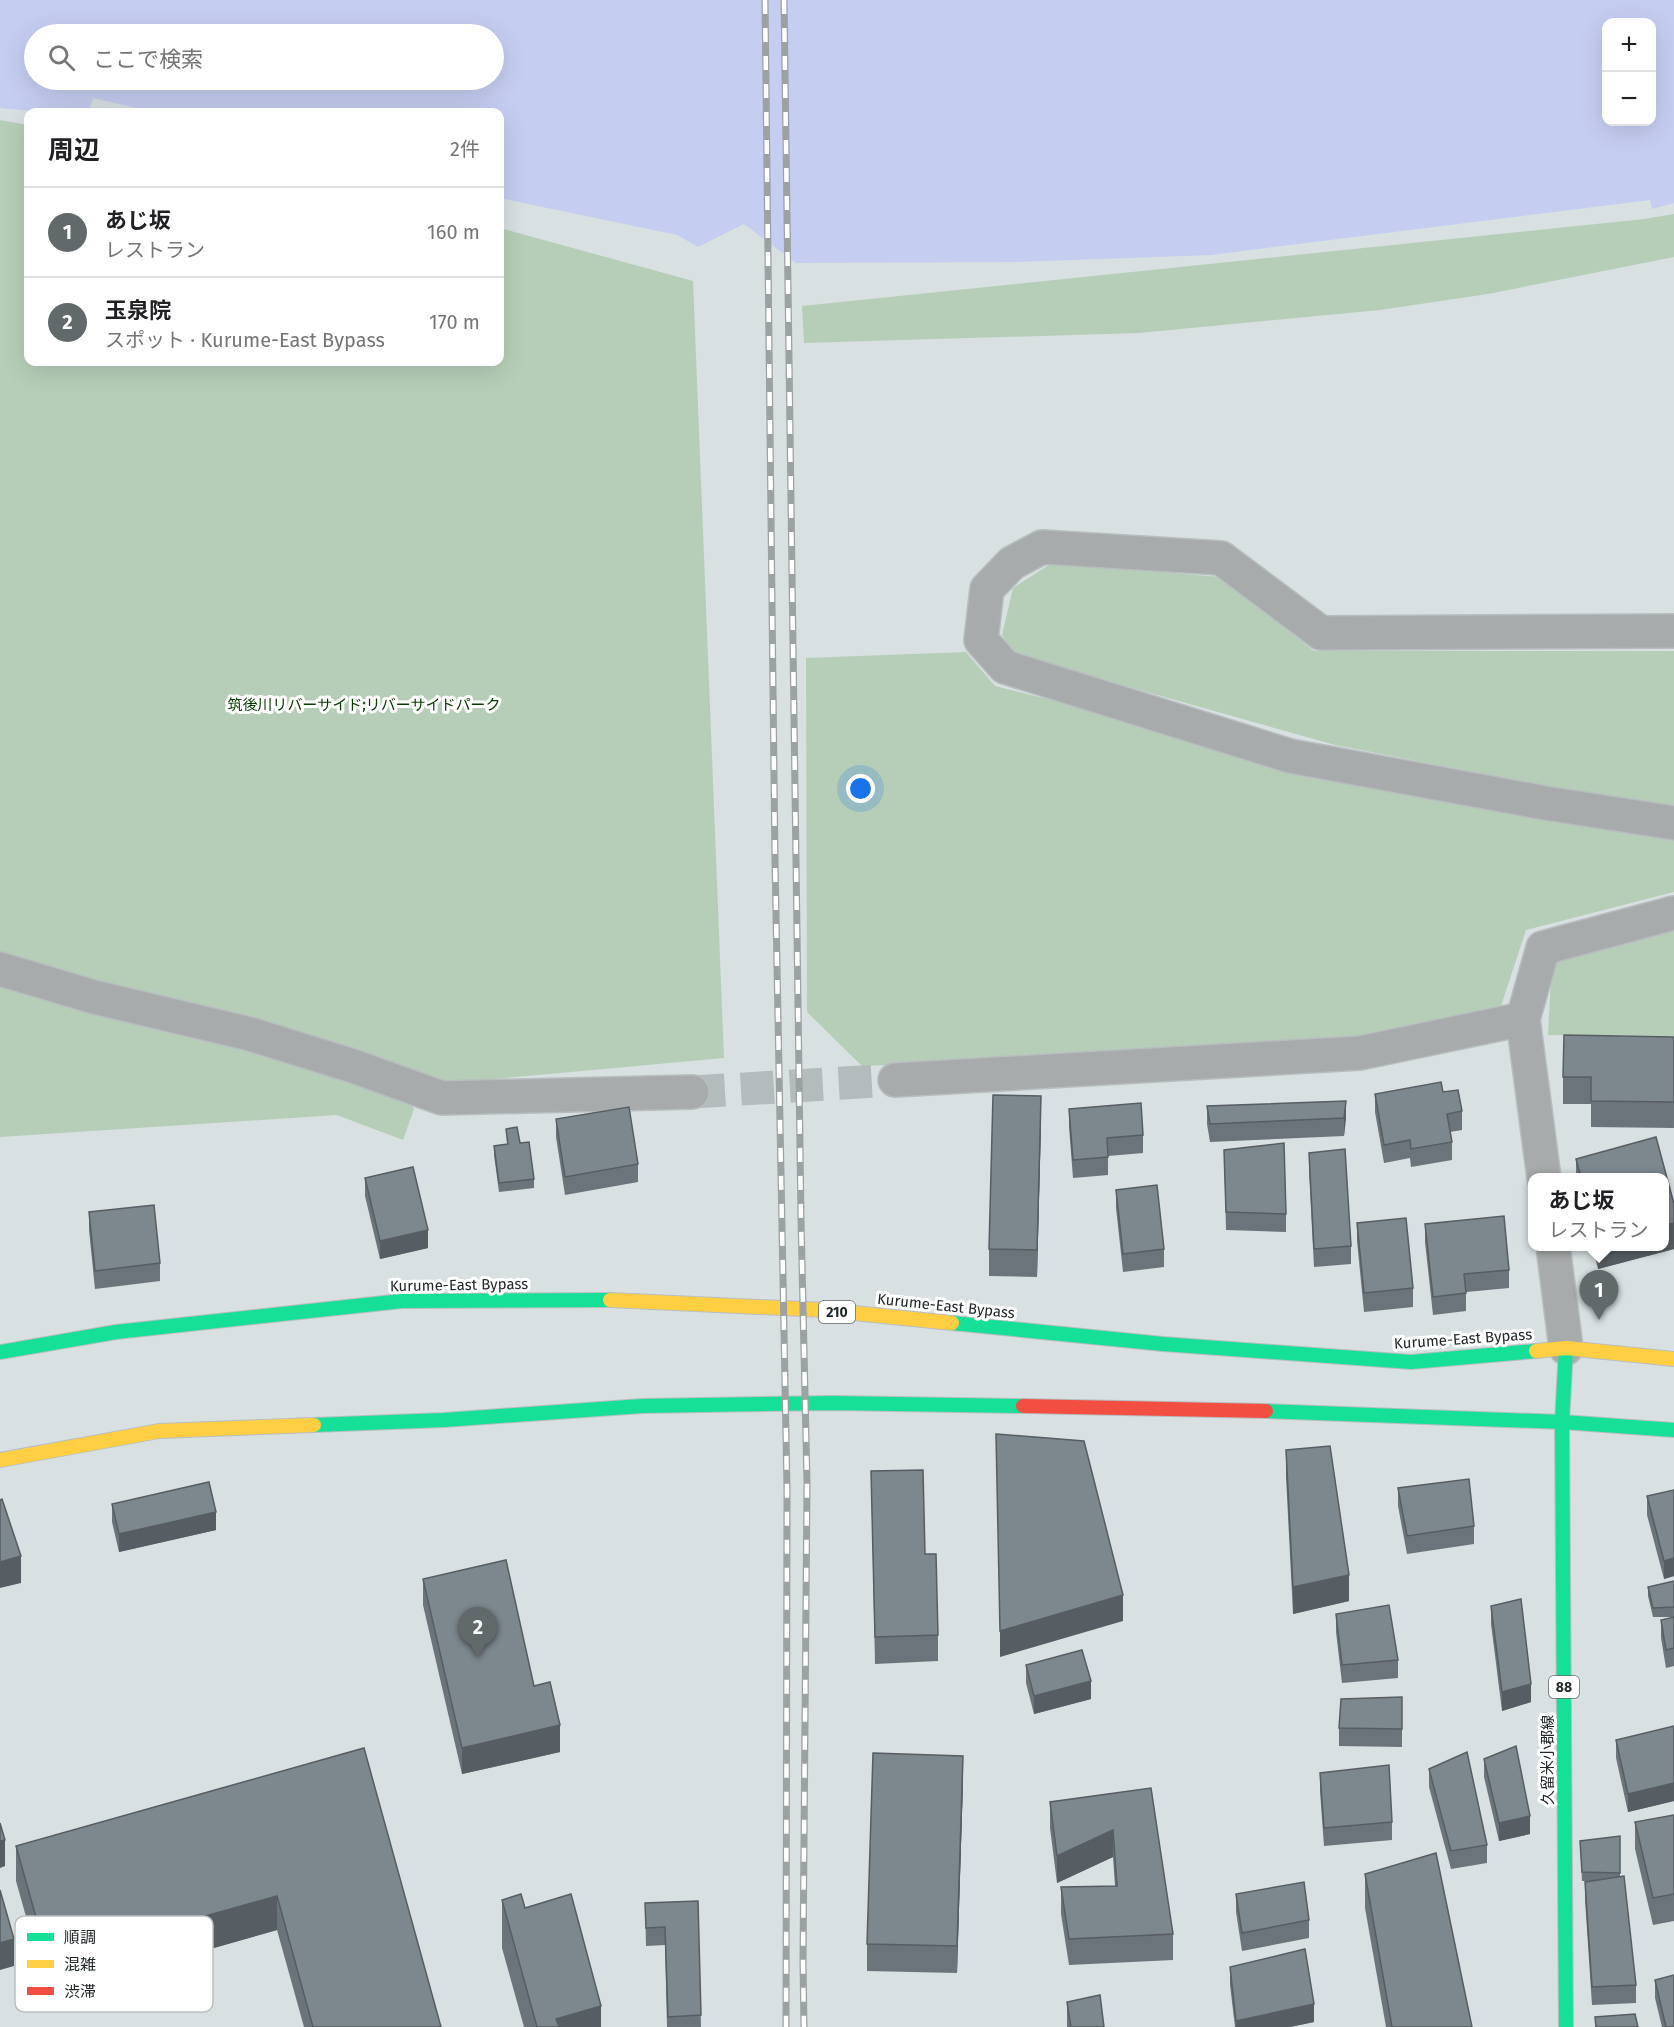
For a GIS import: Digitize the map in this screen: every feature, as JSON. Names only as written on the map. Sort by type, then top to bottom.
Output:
[{"type":"main road","name":"Kurume-East Bypass","points":[[0,1352],[116,1332],[402,1301],[603,1300],[824,1310],[1163,1344],[1411,1362],[1566,1348],[1674,1359]]},
{"type":"main road","name":"久留米小郡線","points":[[1566,1348],[1562,1422],[1566,2027]]},
{"type":"main road","points":[[0,1460],[159,1431],[444,1420],[654,1406],[833,1403],[1179,1408],[1562,1422],[1674,1430]]},
{"type":"street","points":[[1674,631],[1321,633],[1221,558],[1042,547],[1012,563],[987,588],[981,640],[1005,667],[1290,756],[1545,803],[1674,822]]},
{"type":"street","points":[[1543,1173],[1523,1018],[1543,948],[1674,913]]},
{"type":"street","points":[[0,969],[93,997],[250,1034],[353,1066],[442,1098],[692,1092]]},
{"type":"street","points":[[895,1080],[1360,1053],[1523,1018]]},
{"type":"street","points":[[1554,1251],[1566,1348]]},
{"type":"green space","name":"筑後川リバーサイド;リバーサイドパーク","points":[[0,120],[24,124],[24,366],[504,366],[504,229],[693,281],[724,1058],[449,1083],[0,962]]},
{"type":"green space","points":[[1674,214],[1674,257],[1488,294],[1380,310],[1139,333],[804,343],[802,306],[1644,219]]},
{"type":"green space","points":[[1052,563],[1220,577],[1314,651],[1674,651],[1674,811],[1335,745],[1015,655],[1002,635],[1013,588]]},
{"type":"green space","points":[[966,652],[995,686],[1252,750],[1674,838],[1674,892],[1526,930],[1499,1012],[1321,1048],[862,1066],[807,1012],[806,658]]},
{"type":"green space","points":[[1674,930],[1674,1036],[1548,1035],[1552,958]]},
{"type":"green space","points":[[0,981],[405,1095],[414,1109],[403,1140],[337,1115],[0,1137]]},
{"type":"water","points":[[0,0],[1674,0],[1674,203],[1652,209],[1650,200],[1211,255],[1018,262],[796,263],[744,224],[698,247],[677,235],[504,199],[504,108],[136,108],[93,98],[90,108],[24,108],[24,110],[0,108]]},
{"type":"building","points":[[1564,1035],[1674,1037],[1674,1102],[1591,1101],[1591,1077],[1563,1077]]},
{"type":"building","points":[[1441,1082],[1443,1092],[1458,1090],[1462,1111],[1447,1114],[1452,1142],[1411,1149],[1410,1140],[1384,1145],[1375,1094]]},
{"type":"building","points":[[993,1095],[1041,1096],[1037,1250],[989,1249]]},
{"type":"building","points":[[1346,1101],[1344,1118],[1210,1124],[1207,1106]]},
{"type":"building","points":[[1141,1103],[1143,1135],[1107,1138],[1108,1157],[1073,1160],[1069,1109]]},
{"type":"building","points":[[629,1107],[638,1164],[565,1177],[556,1119]]},
{"type":"building","points":[[517,1127],[520,1143],[529,1142],[534,1179],[499,1183],[494,1146],[508,1144],[506,1129]]},
{"type":"building","points":[[1656,1137],[1666,1173],[1580,1173],[1576,1159]]},
{"type":"building","points":[[1284,1143],[1286,1214],[1226,1212],[1224,1150]]},
{"type":"building","points":[[1345,1149],[1351,1246],[1314,1249],[1309,1153]]},
{"type":"building","points":[[413,1167],[428,1230],[380,1241],[365,1178]]},
{"type":"building","points":[[1157,1185],[1164,1249],[1123,1254],[1116,1190]]},
{"type":"building","points":[[1669,1185],[1674,1204],[1674,1223],[1669,1224]]},
{"type":"building","points":[[154,1205],[160,1263],[95,1271],[89,1212]]},
{"type":"building","points":[[1504,1216],[1509,1270],[1464,1274],[1466,1293],[1433,1297],[1425,1224]]},
{"type":"building","points":[[1406,1218],[1413,1288],[1364,1293],[1357,1223]]},
{"type":"building","points":[[996,1434],[1084,1441],[1123,1595],[1000,1631]]},
{"type":"building","points":[[1330,1446],[1349,1575],[1293,1587],[1286,1450]]},
{"type":"building","points":[[923,1470],[925,1554],[936,1554],[938,1635],[875,1637],[871,1471]]},
{"type":"building","points":[[1469,1479],[1474,1526],[1407,1536],[1398,1488]]},
{"type":"building","points":[[209,1482],[216,1512],[119,1534],[112,1504]]},
{"type":"building","points":[[1674,1490],[1674,1558],[1664,1561],[1647,1496]]},
{"type":"building","points":[[2,1499],[21,1556],[0,1562],[0,1500]]},
{"type":"building","points":[[506,1560],[534,1686],[550,1682],[560,1725],[462,1748],[423,1579]]},
{"type":"building","points":[[1674,1581],[1674,1607],[1653,1608],[1648,1587]]},
{"type":"building","points":[[1521,1599],[1531,1684],[1502,1692],[1491,1606]]},
{"type":"building","points":[[1389,1605],[1398,1660],[1342,1665],[1336,1614]]},
{"type":"building","points":[[1674,1617],[1674,1648],[1666,1650],[1661,1620]]},
{"type":"building","points":[[1082,1650],[1091,1681],[1034,1696],[1026,1665]]},
{"type":"building","points":[[1402,1697],[1402,1729],[1339,1728],[1341,1699]]},
{"type":"building","points":[[1674,1726],[1674,1783],[1628,1794],[1616,1740]]},
{"type":"building","points":[[1516,1746],[1530,1816],[1499,1823],[1484,1759]]},
{"type":"building","points":[[364,1748],[441,2027],[313,2027],[277,1896],[205,1916],[36,1916],[16,1846]]},
{"type":"building","points":[[1467,1752],[1487,1845],[1451,1851],[1429,1769]]},
{"type":"building","points":[[873,1753],[963,1756],[957,1946],[867,1944]]},
{"type":"building","points":[[1389,1765],[1392,1822],[1324,1828],[1320,1773]]},
{"type":"building","points":[[1151,1788],[1173,1934],[1069,1939],[1061,1887],[1117,1886],[1113,1830],[1057,1856],[1050,1802]]},
{"type":"building","points":[[1674,1815],[1674,1894],[1653,1898],[1635,1822]]},
{"type":"building","points":[[0,1823],[5,1840],[0,1841]]},
{"type":"building","points":[[1620,1836],[1620,1873],[1582,1872],[1580,1841]]},
{"type":"building","points":[[1436,1853],[1472,2027],[1392,2027],[1365,1874]]},
{"type":"building","points":[[1624,1876],[1636,1985],[1592,1987],[1585,1882]]},
{"type":"building","points":[[1304,1882],[1309,1920],[1242,1933],[1236,1894]]},
{"type":"building","points":[[0,1890],[14,1939],[0,1943]]},
{"type":"building","points":[[521,1894],[525,1908],[571,1894],[601,2006],[556,2019],[559,2027],[537,2027],[502,1900]]},
{"type":"building","points":[[698,1901],[701,2015],[668,2017],[665,1927],[646,1928],[645,1903]]},
{"type":"building","points":[[1305,1949],[1314,2004],[1236,2021],[1230,1967]]},
{"type":"building","points":[[1674,1975],[1674,2027],[1666,2027],[1655,1980]]},
{"type":"building","points":[[1100,1995],[1104,2027],[1071,2027],[1067,2002]]},
{"type":"building","points":[[1635,2014],[1638,2027],[1596,2027],[1595,2017]]},
{"type":"tunnel","points":[[692,1092],[895,1080]]},
{"type":"railway","points":[[765,0],[775,861],[787,1488],[786,2027]]},
{"type":"railway","points":[[784,0],[801,1219],[807,1483],[804,2027]]},
{"type":"traffic: fast","points":[[0,1352],[116,1332],[402,1301],[610,1300]]},
{"type":"traffic: fast","points":[[952,1323],[1163,1344],[1411,1362],[1536,1351]]},
{"type":"traffic: fast","points":[[1566,1348],[1562,1422],[1566,2027]]},
{"type":"traffic: fast","points":[[314,1425],[444,1420],[642,1406],[833,1403],[1023,1406]]},
{"type":"traffic: fast","points":[[1266,1411],[1562,1422],[1674,1430]]},
{"type":"traffic: slow","points":[[610,1300],[824,1310],[952,1323]]},
{"type":"traffic: slow","points":[[1536,1351],[1566,1348],[1674,1359]]},
{"type":"traffic: slow","points":[[0,1460],[159,1431],[314,1425]]},
{"type":"traffic: jam","points":[[1023,1406],[1266,1411]]},
{"type":"place","name":"あじ坂","points":[[1599,1320]]},
{"type":"place","name":"玉泉院","points":[[478,1657]]}]
